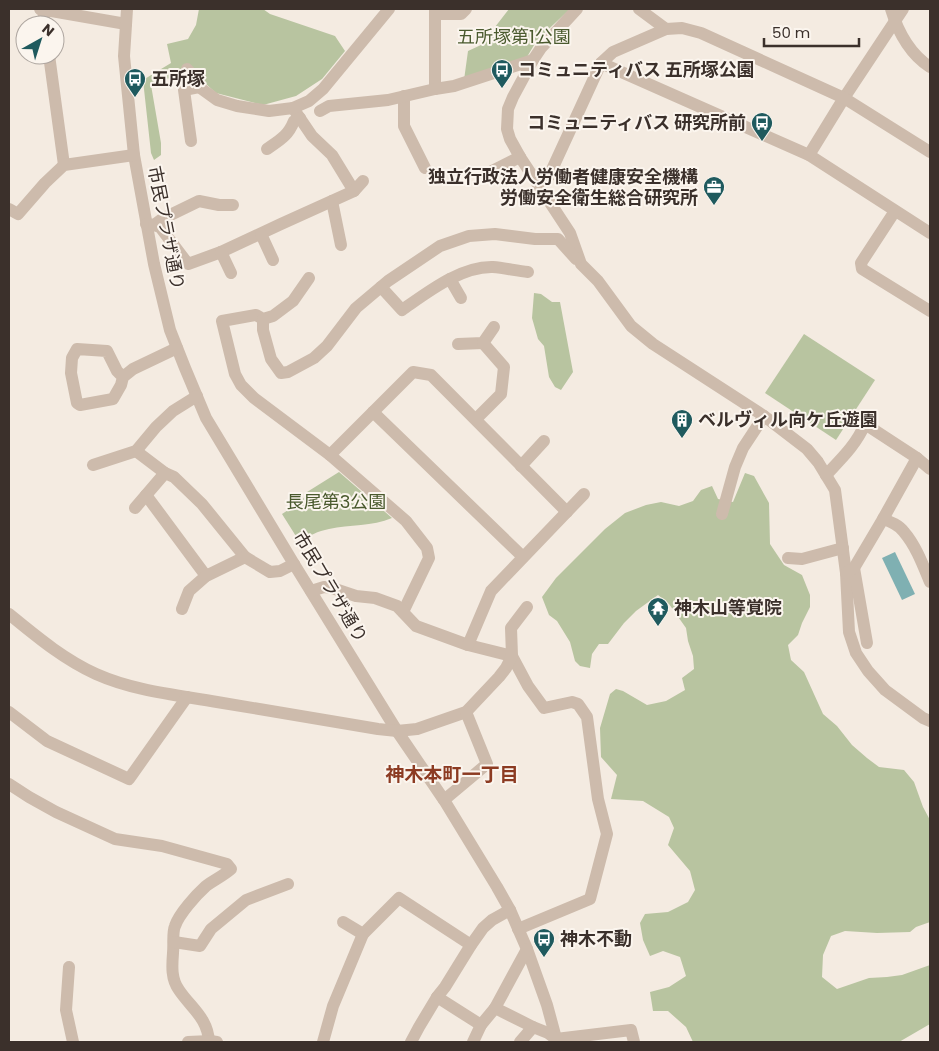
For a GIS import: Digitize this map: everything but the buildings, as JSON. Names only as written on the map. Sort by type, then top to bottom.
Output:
[{"type":"street","points":[[42,9],[126,24]]},
{"type":"street","name":"市民プラザ通り","points":[[127,9],[124,56],[134,154],[150,225],[154,264],[170,330],[206,418],[397,731],[444,800],[510,910],[527,949],[547,1005],[556,1041]]},
{"type":"street","points":[[267,149],[290,132],[297,113],[309,100],[323,90],[389,9]]},
{"type":"street","points":[[435,88],[435,12],[462,14],[466,9]]},
{"type":"street","points":[[577,9],[532,60],[508,109],[507,129],[520,157],[570,233],[581,264]]},
{"type":"street","points":[[639,9],[666,29]]},
{"type":"street","points":[[891,9],[906,44],[922,62],[930,67]]},
{"type":"street","points":[[809,155],[903,9]]},
{"type":"street","points":[[540,185],[549,176],[601,63],[613,52],[666,29],[682,28],[701,33],[844,98],[930,152]]},
{"type":"street","points":[[320,111],[329,106],[388,100],[435,88],[454,86],[532,60]]},
{"type":"street","points":[[601,63],[809,155],[930,233]]},
{"type":"street","points":[[50,65],[64,165]]},
{"type":"street","points":[[187,69],[198,81],[199,87],[217,100],[238,106],[297,113]]},
{"type":"street","points":[[191,141],[184,90],[199,87]]},
{"type":"street","points":[[404,96],[404,126],[425,168]]},
{"type":"street","points":[[297,113],[312,136],[332,155],[354,192]]},
{"type":"street","points":[[9,209],[18,214],[45,183],[64,165],[134,154]]},
{"type":"street","points":[[484,175],[520,157]]},
{"type":"street","points":[[150,225],[160,227],[188,264],[222,252],[354,192],[363,181]]},
{"type":"street","points":[[150,225],[199,201],[219,205],[233,205]]},
{"type":"street","points":[[332,201],[341,245]]},
{"type":"street","points":[[895,211],[861,263],[862,268],[930,311]]},
{"type":"street","points":[[260,234],[273,260]]},
{"type":"street","points":[[263,319],[263,330],[271,359],[281,373],[288,372],[314,358],[327,346],[356,308],[388,281],[440,246],[469,236],[495,234],[535,239],[558,239],[598,281],[631,326],[653,344],[764,416],[807,449],[818,462],[834,490],[843,548],[867,643]]},
{"type":"street","points":[[222,252],[232,274]]},
{"type":"street","points":[[381,287],[402,310],[434,287],[468,271],[492,267],[528,272]]},
{"type":"street","points":[[310,278],[293,301],[273,316],[263,319],[256,315],[222,321],[235,374],[241,385],[254,398],[330,455],[406,521],[427,548],[429,558],[403,612]]},
{"type":"street","points":[[450,279],[461,298]]},
{"type":"street","points":[[483,343],[494,327]]},
{"type":"street","points":[[458,344],[483,343],[504,366],[501,394]]},
{"type":"street","points":[[123,377],[117,371],[107,351],[77,349],[72,358],[71,373],[77,403],[80,405],[113,399],[123,377],[133,369],[177,348]]},
{"type":"street","points":[[330,455],[413,372],[431,375],[567,512]]},
{"type":"street","points":[[476,419],[512,384]]},
{"type":"street","points":[[93,465],[136,451],[167,416],[197,396]]},
{"type":"street","points":[[373,412],[523,557]]},
{"type":"street","points":[[722,514],[737,461],[743,448],[764,416]]},
{"type":"street","points":[[826,475],[850,450],[865,424],[917,458],[930,469]]},
{"type":"street","points":[[521,466],[544,441]]},
{"type":"street","points":[[136,451],[165,473],[174,477],[202,504],[245,557],[270,572],[280,571],[294,564]]},
{"type":"street","points":[[917,458],[883,519],[850,570],[849,632],[856,653],[868,671],[885,690],[930,722]]},
{"type":"street","points":[[135,508],[165,473]]},
{"type":"street","points":[[468,645],[491,591],[584,494]]},
{"type":"street","points":[[146,495],[206,576]]},
{"type":"street","points":[[883,519],[903,531],[921,560],[930,582]]},
{"type":"street","points":[[788,558],[802,559],[843,548]]},
{"type":"street","points":[[182,609],[189,591],[206,576],[245,557]]},
{"type":"street","points":[[311,591],[324,586],[356,596],[375,598],[397,606],[416,626],[468,645],[512,656]]},
{"type":"street","points":[[518,929],[590,900],[607,834],[598,799],[587,717],[578,704],[572,702],[544,708],[528,686],[512,656],[511,628],[527,606]]},
{"type":"street","points":[[9,614],[54,650],[76,664],[117,682],[187,697],[397,731],[417,729],[466,712],[499,677],[512,656]]},
{"type":"street","points":[[9,712],[47,741],[129,780],[187,697]]},
{"type":"street","points":[[444,800],[487,764],[466,712]]},
{"type":"street","points":[[9,784],[29,798],[115,839],[162,846],[228,864],[231,869],[206,886],[184,911],[174,927],[173,981],[179,991],[197,1011],[206,1026],[212,1042],[188,1042]]},
{"type":"street","points":[[174,942],[200,946],[211,929],[246,900],[288,884]]},
{"type":"street","points":[[323,1042],[333,1006],[363,934],[399,898],[470,945]]},
{"type":"street","points":[[411,1042],[470,945],[492,920],[510,910]]},
{"type":"street","points":[[343,922],[363,934]]},
{"type":"street","points":[[473,1042],[482,1025],[496,1008],[527,949]]},
{"type":"street","points":[[69,967],[66,1010],[73,1042]]},
{"type":"street","points":[[437,997],[482,1025]]},
{"type":"street","points":[[496,1008],[548,1033],[556,1041],[631,1030],[634,1042]]},
{"type":"street","points":[[520,1042],[534,1027]]},
{"type":"green space","points":[[199,9],[263,9],[270,14],[335,36],[345,51],[322,79],[296,96],[263,105],[216,93],[206,84],[182,78],[155,79],[151,85],[161,143],[161,155],[154,160],[151,153],[143,80],[171,63],[167,44],[188,39],[196,25]]},
{"type":"green space","name":"五所塚第1公園","points":[[509,9],[570,9],[537,40],[527,57],[464,80],[468,51],[481,45]]},
{"type":"green space","points":[[534,293],[541,294],[552,302],[560,302],[573,372],[561,390],[555,387],[549,377],[544,346],[538,339],[532,318]]},
{"type":"green space","points":[[804,334],[875,380],[836,440],[765,393]]},
{"type":"green space","name":"長尾第3公園","points":[[339,472],[392,518],[377,523],[337,527],[299,541],[282,514],[302,501],[307,492]]},
{"type":"green space","points":[[745,473],[754,476],[769,503],[770,544],[784,565],[802,575],[810,595],[810,607],[798,635],[788,645],[791,660],[804,672],[823,714],[837,726],[852,745],[879,767],[904,770],[914,782],[930,820],[930,922],[916,927],[910,932],[877,933],[845,931],[831,936],[823,955],[822,977],[837,989],[869,978],[902,975],[930,965],[930,1024],[899,1042],[693,1042],[686,1027],[668,1011],[653,1011],[650,992],[669,987],[686,976],[680,957],[663,951],[650,956],[643,940],[640,923],[645,914],[668,912],[688,902],[695,890],[690,871],[668,845],[674,828],[669,817],[643,801],[611,799],[617,775],[601,757],[600,728],[610,694],[616,689],[647,705],[666,701],[685,690],[682,678],[694,669],[693,656],[686,628],[669,604],[658,595],[636,611],[608,644],[599,644],[592,654],[590,668],[580,666],[575,661],[570,642],[557,621],[549,615],[542,597],[556,578],[605,529],[625,513],[646,505],[661,502],[679,506],[693,501],[701,490],[712,486],[718,499],[733,502]]},
{"type":"water","points":[[895,552],[915,594],[902,600],[882,558]]},
{"type":"place","name":"コミュニティバス 五所塚公園","points":[[502,89]]},
{"type":"place","name":"五所塚","points":[[135,98]]},
{"type":"place","name":"コミュニティバス 研究所前","points":[[762,142]]},
{"type":"place","name":"独立行政法人労働者健康安全機構 労働安全衛生総合研究所","points":[[714,206]]},
{"type":"place","name":"ベルヴィル向ケ丘遊園","points":[[682,439]]},
{"type":"place","name":"神木山等覚院","points":[[658,627]]},
{"type":"place","name":"神木不動","points":[[544,958]]},
{"type":"district","name":"神木本町一丁目","points":[[452,774]]}]
